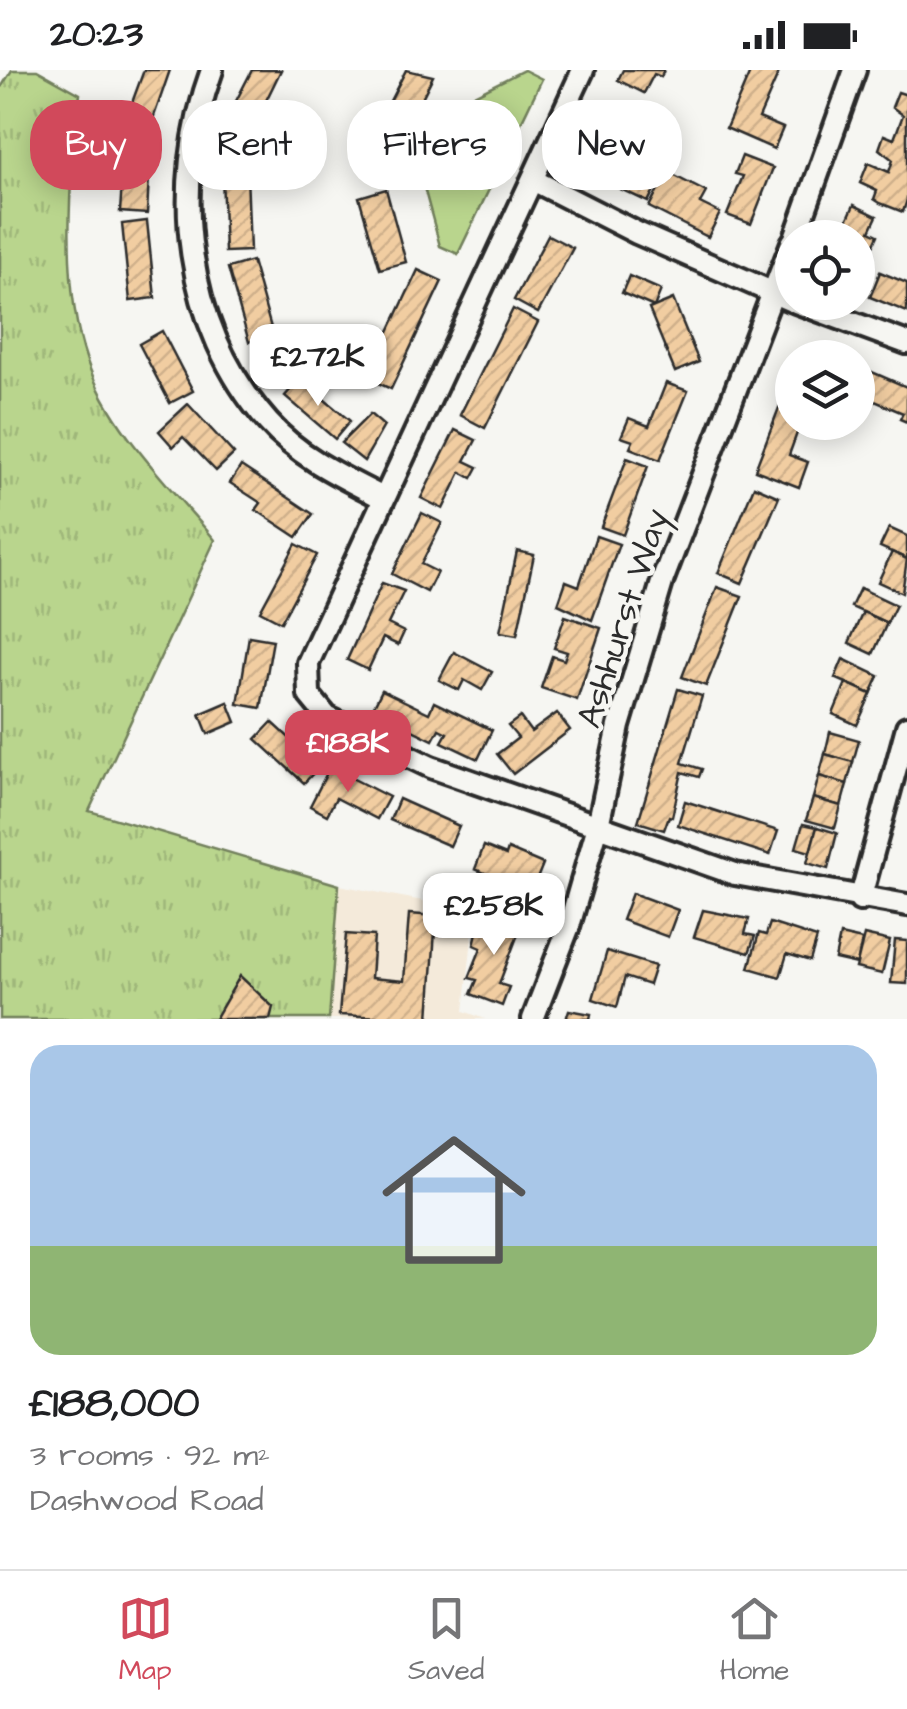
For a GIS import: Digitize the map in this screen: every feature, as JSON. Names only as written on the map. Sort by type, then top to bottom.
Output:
[{"type":"street","points":[[212,70],[198,106],[188,178],[190,246],[202,305],[228,364],[269,423],[320,466],[383,498]]},
{"type":"street","points":[[583,70],[308,664],[308,695],[327,717],[431,767],[598,826],[735,874],[907,906]]},
{"type":"street","name":"Ashhurst Way","points":[[801,220],[855,70]]},
{"type":"street","points":[[533,180],[637,233],[775,295]]},
{"type":"street","name":"Ashhurst Way","points":[[533,1019],[570,926],[598,826],[619,726],[663,579],[778,320]]},
{"type":"street","points":[[843,320],[907,343]]},
{"type":"street","points":[[860,900],[907,727]]},
{"type":"shaded area","points":[[339,885],[475,911],[464,1011],[485,1019],[329,1019]]},
{"type":"green space","points":[[12,70],[37,70],[80,94],[79,100],[30,100],[30,190],[70,190],[73,298],[78,330],[97,386],[126,433],[215,540],[89,811],[339,885],[329,1019],[0,1019],[0,89]]},
{"type":"green space","points":[[524,70],[542,79],[522,121],[522,100],[464,100]]},
{"type":"green space","points":[[425,190],[489,190],[458,254],[440,246]]},
{"type":"building","points":[[144,70],[170,70],[160,100],[133,100]]},
{"type":"building","points":[[252,70],[281,70],[266,100],[237,100]]},
{"type":"building","points":[[406,70],[433,76],[421,100],[391,100]]},
{"type":"building","points":[[623,70],[664,70],[661,77],[654,74],[644,93],[618,80]]},
{"type":"building","points":[[751,70],[780,70],[759,118],[783,128],[774,149],[726,128]]},
{"type":"building","points":[[898,92],[907,95],[907,200],[903,212],[874,199],[877,191],[860,183],[868,163],[889,172],[893,160],[879,149],[884,135],[894,139],[903,115],[892,107]]},
{"type":"building","points":[[742,156],[773,168],[751,224],[727,215],[743,176],[735,174]]},
{"type":"building","points":[[682,180],[706,192],[700,203],[720,213],[708,237],[649,207],[658,190],[682,190]]},
{"type":"building","points":[[121,190],[148,190],[147,214],[120,212]]},
{"type":"building","points":[[223,190],[248,190],[250,251],[225,252]]},
{"type":"building","points":[[386,190],[406,262],[380,269],[359,197]]},
{"type":"building","points":[[622,190],[654,190],[648,202]]},
{"type":"building","points":[[854,205],[877,216],[875,220],[847,220]]},
{"type":"building","points":[[147,221],[155,298],[130,301],[122,224]]},
{"type":"building","points":[[548,235],[573,248],[538,313],[514,300]]},
{"type":"building","points":[[252,261],[273,335],[249,342],[228,268]]},
{"type":"building","points":[[418,270],[442,281],[391,389],[367,378]]},
{"type":"building","points":[[880,272],[907,283],[907,312],[875,299]]},
{"type":"building","points":[[629,276],[661,290],[654,307],[622,293]]},
{"type":"building","points":[[673,299],[699,362],[675,372],[649,309]]},
{"type":"building","points":[[513,309],[538,322],[485,428],[460,415]]},
{"type":"building","points":[[162,331],[193,391],[170,403],[139,344]]},
{"type":"building","points":[[270,340],[296,371],[282,383],[256,352]]},
{"type":"building","points":[[875,373],[907,387],[907,422],[900,419],[903,413],[875,401]]},
{"type":"building","points":[[300,379],[350,421],[335,439],[285,396]]},
{"type":"building","points":[[666,383],[688,391],[660,460],[630,448],[633,441],[621,437],[629,418],[649,426]]},
{"type":"building","points":[[188,404],[234,454],[216,471],[183,437],[173,447],[159,431]]},
{"type":"building","points":[[370,414],[384,426],[364,461],[341,443]]},
{"type":"building","points":[[775,418],[775,440],[794,440],[789,455],[808,462],[799,487],[755,470]]},
{"type":"building","points":[[455,430],[476,440],[465,461],[478,467],[472,478],[461,472],[443,509],[421,498]]},
{"type":"building","points":[[627,458],[648,466],[623,535],[601,527]]},
{"type":"building","points":[[241,466],[313,514],[297,537],[256,510],[261,503],[230,483]]},
{"type":"building","points":[[754,486],[779,497],[742,583],[718,573]]},
{"type":"building","points":[[422,513],[442,523],[421,564],[437,572],[427,592],[392,574]]},
{"type":"building","points":[[889,528],[907,536],[907,559],[880,547]]},
{"type":"building","points":[[596,536],[619,544],[592,620],[558,604],[566,581],[579,586]]},
{"type":"building","points":[[296,544],[317,555],[281,622],[260,611]]},
{"type":"building","points":[[517,551],[534,555],[517,635],[500,632]]},
{"type":"building","points":[[892,552],[907,559],[902,593],[878,582]]},
{"type":"building","points":[[382,583],[404,591],[388,624],[404,632],[398,645],[383,638],[368,670],[347,660]]},
{"type":"building","points":[[717,587],[742,596],[706,686],[682,677]]},
{"type":"building","points":[[860,588],[896,605],[887,623],[851,607]]},
{"type":"building","points":[[863,612],[887,623],[873,654],[849,643]]},
{"type":"building","points":[[565,616],[601,628],[577,700],[541,688],[552,656],[564,660],[567,652],[554,648]]},
{"type":"building","points":[[249,636],[273,640],[261,708],[238,704]]},
{"type":"building","points":[[454,652],[492,672],[482,690],[464,680],[459,690],[439,680]]},
{"type":"building","points":[[843,659],[879,676],[871,694],[835,678]]},
{"type":"building","points":[[846,683],[871,694],[857,725],[833,714]]},
{"type":"building","points":[[678,689],[702,696],[682,763],[702,769],[699,777],[682,772],[672,817],[669,816],[664,830],[638,822]]},
{"type":"building","points":[[382,690],[429,713],[434,702],[492,730],[478,759],[442,742],[447,733],[439,729],[433,740],[372,710]]},
{"type":"building","points":[[228,702],[236,722],[208,734],[200,714]]},
{"type":"building","points":[[557,713],[570,730],[513,774],[497,754],[518,738],[508,726],[520,717],[531,732]]},
{"type":"building","points":[[272,722],[320,766],[304,783],[256,739]]},
{"type":"building","points":[[830,732],[859,740],[853,762],[825,754]]},
{"type":"building","points":[[825,754],[853,762],[847,784],[819,776]]},
{"type":"building","points":[[330,767],[389,797],[377,819],[336,798],[327,815],[310,806]]},
{"type":"building","points":[[819,776],[847,784],[841,806],[813,798]]},
{"type":"building","points":[[813,798],[841,806],[835,828],[806,820]]},
{"type":"building","points":[[399,799],[459,826],[450,846],[390,820]]},
{"type":"building","points":[[685,801],[778,831],[770,855],[678,825]]},
{"type":"building","points":[[803,824],[817,827],[810,852],[796,848]]},
{"type":"building","points":[[817,827],[837,833],[828,869],[807,863]]},
{"type":"building","points":[[484,846],[506,855],[508,849],[543,864],[528,901],[516,896],[520,888],[475,869]]},
{"type":"building","points":[[632,893],[678,910],[668,937],[622,920]]},
{"type":"building","points":[[703,910],[749,919],[745,934],[755,936],[749,953],[694,937]]},
{"type":"building","points":[[499,912],[523,921],[499,984],[509,987],[502,1006],[471,994],[477,980],[469,978],[481,948],[474,945],[478,928],[491,933]]},
{"type":"building","points":[[409,914],[436,916],[429,1019],[339,1015],[346,934],[374,936],[371,978],[404,981]]},
{"type":"building","points":[[770,923],[817,938],[810,961],[787,954],[780,977],[749,968],[759,933],[766,935]]},
{"type":"building","points":[[840,935],[862,940],[857,964],[835,959]]},
{"type":"building","points":[[864,935],[890,941],[882,974],[856,968]]},
{"type":"building","points":[[895,940],[907,941],[907,984],[891,983]]},
{"type":"building","points":[[607,951],[655,966],[649,985],[625,977],[617,1007],[593,999]]},
{"type":"building","points":[[240,976],[273,1007],[270,1019],[215,1019]]},
{"type":"building","points":[[569,1010],[591,1014],[590,1019],[566,1019]]}]
